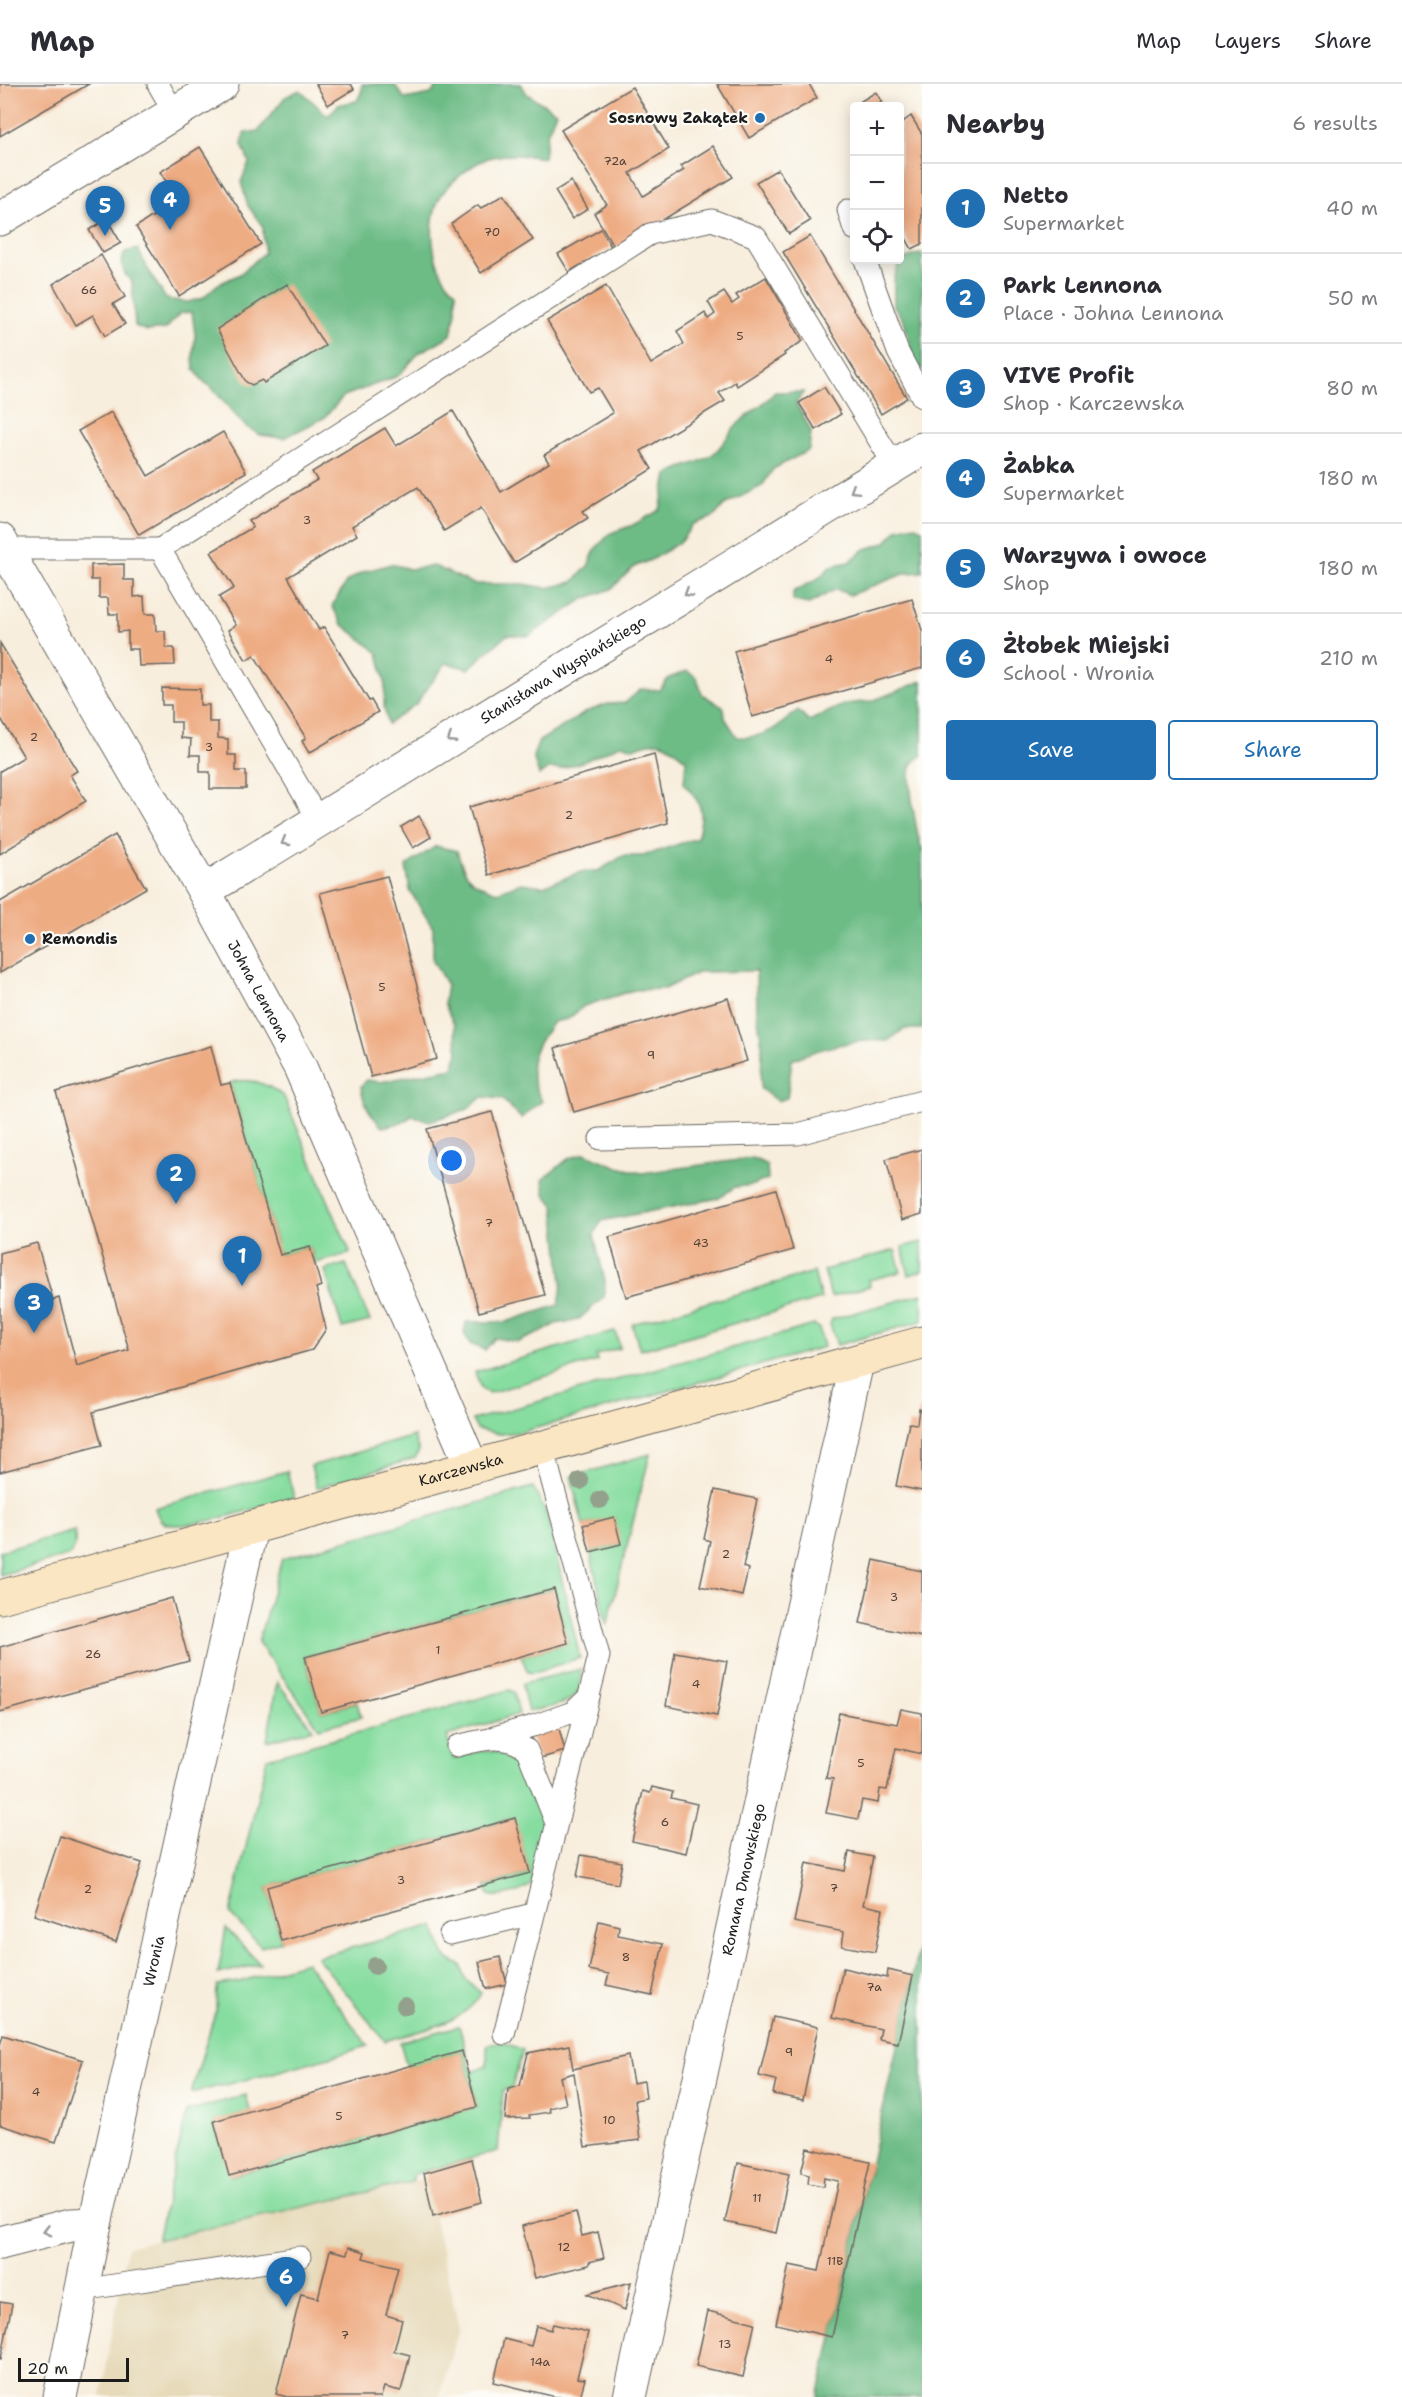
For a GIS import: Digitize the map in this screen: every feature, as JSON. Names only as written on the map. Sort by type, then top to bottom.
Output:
[{"type":"main road","name":"Karczewska","points":[[0,1597],[922,1343]]},
{"type":"street","points":[[0,219],[222,84]]},
{"type":"street","name":"Stanisława Wyspiańskiego","points":[[204,891],[922,449]]},
{"type":"street","name":"Johna Lennona","points":[[3,544],[204,891],[300,1067],[472,1467]]},
{"type":"street","name":"Romana Dmowskiego","points":[[630,2397],[856,1362]]},
{"type":"street","name":"Wronia","points":[[60,2397],[95,2224],[250,1528]]},
{"type":"street","points":[[0,2243],[71,2225],[95,2224]]},
{"type":"lane","points":[[158,84],[175,114]]},
{"type":"lane","points":[[3,544],[160,549],[651,234],[712,220],[756,237],[894,465]]},
{"type":"lane","points":[[866,264],[898,352],[922,397]]},
{"type":"lane","points":[[160,549],[318,821]]},
{"type":"lane","points":[[600,1139],[798,1134],[922,1101]]},
{"type":"lane","points":[[504,2034],[599,1656],[543,1448]]},
{"type":"lane","points":[[457,1746],[533,1726],[573,1712],[589,1697]]},
{"type":"lane","points":[[491,1738],[520,1744],[527,1750],[556,1823]]},
{"type":"lane","points":[[450,1934],[533,1914]]},
{"type":"lane","points":[[81,2290],[300,2257]]},
{"type":"shaded area","points":[[425,2179],[459,2328],[439,2397],[101,2397],[127,2247]]},
{"type":"green space","points":[[362,84],[394,84],[405,99],[431,94],[439,84],[521,84],[527,94],[556,112],[547,134],[544,158],[504,155],[481,161],[465,171],[450,185],[437,204],[432,230],[436,259],[441,272],[456,291],[456,312],[451,335],[419,353],[398,376],[344,396],[324,418],[284,438],[260,435],[245,426],[194,369],[195,335],[192,312],[180,313],[166,329],[147,331],[135,326],[132,282],[125,274],[121,262],[125,252],[138,249],[166,299],[188,302],[203,298],[217,285],[240,274],[264,253],[263,227],[248,206],[241,182],[249,162],[242,145],[244,133],[258,131],[285,97],[300,90],[328,116],[338,105],[357,101]]},
{"type":"green space","points":[[922,253],[922,370],[913,361],[905,323],[894,306],[894,278],[899,264],[904,264],[904,259]]},
{"type":"green space","points":[[775,392],[804,392],[796,403],[811,431],[809,450],[773,469],[762,486],[724,505],[714,517],[693,524],[681,541],[655,558],[634,567],[611,589],[584,599],[529,636],[507,635],[468,669],[446,663],[416,704],[388,724],[384,707],[385,682],[378,653],[342,624],[332,606],[347,581],[363,572],[391,564],[410,569],[434,566],[474,584],[523,584],[547,588],[573,582],[588,566],[596,548],[611,533],[633,525],[660,510],[667,475],[713,454],[740,422]]},
{"type":"green space","points":[[914,525],[922,529],[922,572],[906,573],[850,595],[836,589],[809,604],[793,601],[793,592],[819,578],[831,566],[849,562],[865,549],[885,543],[898,529]]},
{"type":"green space","points":[[687,671],[697,678],[702,694],[724,708],[725,718],[737,737],[755,736],[770,731],[798,710],[809,721],[845,704],[872,701],[922,681],[922,755],[912,765],[910,781],[922,849],[922,1029],[904,1029],[888,1041],[877,1040],[839,1045],[792,1060],[787,1098],[777,1101],[761,1089],[762,1045],[757,1013],[756,971],[700,972],[664,989],[634,990],[584,1006],[568,1019],[553,1022],[535,1051],[533,1060],[533,1078],[542,1101],[521,1118],[502,1099],[482,1097],[468,1109],[430,1121],[412,1116],[401,1123],[382,1127],[363,1098],[361,1086],[367,1080],[380,1082],[453,1068],[458,1052],[454,1025],[444,1003],[447,985],[433,961],[433,928],[410,891],[406,866],[436,846],[457,851],[463,868],[470,878],[480,886],[497,892],[521,883],[543,886],[584,871],[598,871],[623,856],[643,856],[697,838],[701,815],[698,802],[684,784],[686,760],[667,745],[656,742],[633,748],[622,744],[585,761],[561,769],[549,769],[539,775],[533,756],[539,741],[588,711],[608,704],[625,703],[641,689],[659,690],[669,678]]},
{"type":"green space","points":[[236,1081],[262,1084],[284,1097],[349,1254],[315,1263],[310,1247],[280,1255],[230,1083]]},
{"type":"green space","points":[[584,1153],[618,1167],[642,1173],[753,1158],[767,1165],[768,1179],[753,1185],[735,1187],[719,1198],[601,1221],[594,1235],[605,1281],[604,1297],[578,1320],[555,1324],[518,1342],[495,1338],[485,1350],[470,1344],[464,1333],[466,1322],[506,1322],[559,1305],[562,1284],[554,1205],[545,1194],[543,1179],[568,1159]]},
{"type":"green space","points":[[922,1242],[922,1271],[909,1275],[902,1247]]},
{"type":"green space","points":[[895,1250],[901,1272],[869,1280],[870,1286],[831,1297],[824,1270]]},
{"type":"green space","points":[[346,1264],[370,1321],[342,1328],[325,1270]]},
{"type":"green space","points":[[814,1272],[821,1299],[640,1350],[632,1324]]},
{"type":"green space","points":[[922,1294],[922,1321],[837,1345],[830,1324],[832,1319]]},
{"type":"green space","points":[[814,1325],[819,1328],[824,1347],[522,1432],[500,1434],[477,1429],[472,1420]]},
{"type":"green space","points":[[615,1331],[620,1348],[596,1355],[597,1361],[489,1393],[481,1389],[475,1372]]},
{"type":"green space","points":[[414,1436],[419,1451],[415,1458],[317,1488],[311,1466]]},
{"type":"green space","points":[[650,1454],[607,1626],[590,1552],[620,1544],[614,1518],[583,1525],[571,1477]]},
{"type":"green space","points":[[287,1471],[294,1497],[247,1511],[208,1521],[175,1525],[162,1522],[155,1508]]},
{"type":"green space","points":[[533,1487],[547,1515],[580,1658],[532,1673],[528,1672],[521,1656],[568,1643],[553,1589],[305,1657],[321,1712],[357,1703],[361,1717],[319,1728],[258,1642],[282,1559]]},
{"type":"green space","points":[[75,1531],[75,1544],[70,1555],[0,1575],[0,1551]]},
{"type":"green space","points":[[581,1669],[580,1688],[571,1699],[528,1712],[522,1685],[524,1683]]},
{"type":"green space","points":[[277,1682],[313,1729],[267,1741]]},
{"type":"green space","points":[[509,1690],[514,1692],[519,1714],[447,1736],[453,1759],[481,1751],[494,1752],[503,1756],[522,1776],[532,1802],[540,1801],[548,1819],[531,1885],[522,1890],[499,1896],[489,1895],[486,1886],[530,1873],[514,1818],[267,1887],[281,1941],[261,1947],[230,1914],[267,1758]]},
{"type":"green space","points":[[434,1926],[444,1954],[461,1965],[466,1980],[481,1993],[474,2004],[452,2020],[385,2041],[317,1957]]},
{"type":"green space","points":[[226,1928],[260,1964],[218,1974]]},
{"type":"green space","points":[[922,1934],[922,2397],[818,2397],[832,2337]]},
{"type":"green space","points":[[306,1962],[368,2046],[191,2093],[216,2010],[217,1985],[239,1982]]},
{"type":"green space","points":[[459,2026],[472,2072],[487,2066],[487,2045],[502,2042],[523,2050],[512,2087],[503,2091],[498,2151],[414,2174],[412,2182],[157,2240],[187,2111],[246,2095],[250,2111],[214,2122],[230,2176],[477,2107],[462,2051],[407,2067],[400,2042]]},
{"type":"building","points":[[0,84],[89,84],[0,136]]},
{"type":"building","points":[[316,84],[351,84],[354,89],[328,105]]},
{"type":"building","name":"Sosnowy Zakątek","points":[[717,84],[809,84],[817,98],[749,138]]},
{"type":"building","points":[[632,87],[669,149],[630,173],[643,196],[684,170],[681,166],[713,146],[733,177],[615,249],[594,213],[607,205],[561,130]]},
{"type":"building","points":[[876,92],[882,102],[862,102]]},
{"type":"building","points":[[911,116],[922,134],[922,244],[912,249],[904,235],[904,121]]},
{"type":"building","points":[[200,147],[261,244],[179,296],[136,227],[178,200],[160,172]]},
{"type":"building","points":[[778,169],[810,221],[789,234],[756,182]]},
{"type":"building","points":[[571,181],[588,209],[572,219],[555,191]]},
{"type":"building","points":[[504,194],[533,240],[481,273],[451,224],[478,205],[481,208]]},
{"type":"building","points":[[107,219],[121,243],[103,253],[89,230]]},
{"type":"building","points":[[601,229],[611,247],[569,272],[558,254]]},
{"type":"building","points":[[810,236],[907,398],[881,414],[783,252]]},
{"type":"building","points":[[101,255],[125,297],[113,304],[125,324],[105,336],[93,315],[76,325],[53,284]]},
{"type":"building","points":[[766,277],[803,341],[737,386],[735,382],[719,393],[725,401],[641,451],[652,469],[583,511],[588,518],[514,563],[481,508],[444,531],[418,487],[352,526],[357,535],[288,577],[319,630],[324,627],[378,712],[309,753],[302,741],[306,738],[254,655],[246,660],[228,630],[236,625],[219,597],[234,588],[211,552],[253,527],[249,521],[317,480],[312,472],[385,428],[396,446],[453,411],[501,492],[549,463],[544,455],[613,413],[598,388],[589,392],[547,321],[606,286],[651,364],[684,344],[677,331],[705,313],[708,319],[715,314],[708,302],[724,292],[732,304],[739,299],[736,295]]},
{"type":"building","points":[[287,284],[325,346],[264,383],[262,380],[252,385],[246,382],[217,329]]},
{"type":"building","points":[[824,387],[841,414],[816,430],[799,403]]},
{"type":"building","points":[[111,412],[148,476],[223,432],[246,472],[139,535],[78,431]]},
{"type":"building","points":[[124,564],[124,580],[134,580],[134,597],[144,596],[145,614],[155,614],[156,631],[165,631],[166,648],[174,648],[175,665],[139,666],[138,649],[128,649],[128,631],[118,632],[118,614],[109,614],[108,598],[99,598],[99,580],[91,580],[91,565]]},
{"type":"building","points":[[912,599],[922,630],[922,668],[752,717],[734,651]]},
{"type":"building","points":[[0,643],[77,771],[70,775],[86,801],[0,854],[0,771],[24,757],[0,717]]},
{"type":"building","points":[[162,688],[200,689],[200,705],[209,705],[209,722],[218,722],[218,738],[228,739],[228,755],[236,755],[236,771],[246,771],[246,789],[210,789],[210,772],[200,772],[200,755],[190,755],[191,739],[181,738],[181,722],[171,722],[171,705],[162,705]]},
{"type":"building","points":[[654,754],[668,823],[489,875],[469,807]]},
{"type":"building","points":[[419,816],[431,837],[413,848],[401,827]]},
{"type":"building","name":"Remondis","points":[[115,835],[146,888],[0,973],[0,902]]},
{"type":"building","points":[[387,876],[437,1059],[371,1077],[320,893]]},
{"type":"building","points":[[728,998],[747,1061],[574,1112],[555,1048]]},
{"type":"building","points":[[211,1046],[221,1085],[230,1083],[280,1255],[310,1247],[321,1286],[316,1288],[326,1329],[312,1350],[93,1412],[102,1445],[0,1472],[0,1253],[37,1243],[53,1300],[59,1298],[77,1366],[129,1350],[56,1092]]},
{"type":"building","points":[[492,1112],[545,1295],[479,1312],[427,1129]]},
{"type":"building","points":[[922,1149],[922,1214],[902,1220],[886,1159]]},
{"type":"building","points":[[776,1189],[793,1250],[626,1297],[609,1237]]},
{"type":"building","points":[[919,1409],[922,1410],[922,1491],[896,1486],[909,1423],[917,1424]]},
{"type":"building","points":[[715,1490],[757,1499],[743,1567],[748,1569],[742,1596],[700,1586],[710,1541],[704,1539]]},
{"type":"building","points":[[614,1517],[621,1544],[590,1552],[583,1525]]},
{"type":"building","points":[[874,1560],[922,1571],[922,1637],[860,1623]]},
{"type":"building","points":[[554,1589],[568,1643],[321,1712],[305,1657]]},
{"type":"building","points":[[172,1598],[189,1661],[0,1712],[0,1647]]},
{"type":"building","points":[[675,1652],[727,1661],[717,1716],[666,1706]]},
{"type":"building","points":[[901,1709],[922,1713],[922,1754],[896,1748],[887,1790],[880,1789],[878,1803],[862,1800],[858,1819],[826,1813],[833,1779],[826,1778],[839,1713],[897,1724]]},
{"type":"building","points":[[558,1725],[565,1751],[538,1759],[530,1733]]},
{"type":"building","points":[[652,1787],[673,1792],[671,1798],[697,1804],[686,1853],[632,1841],[643,1791],[650,1793]]},
{"type":"building","points":[[515,1818],[530,1873],[281,1941],[267,1887]]},
{"type":"building","points":[[60,1836],[142,1863],[116,1942],[34,1915]]},
{"type":"building","points":[[849,1852],[873,1857],[863,1905],[883,1909],[875,1952],[842,1946],[844,1932],[794,1922],[806,1863],[845,1871]]},
{"type":"building","points":[[581,1855],[622,1862],[618,1884],[577,1877]]},
{"type":"building","points":[[599,1921],[619,1926],[618,1935],[663,1944],[652,1995],[606,1985],[609,1974],[589,1970]]},
{"type":"building","points":[[500,1957],[507,1984],[486,1989],[479,1962]]},
{"type":"building","points":[[843,1968],[887,1978],[888,1970],[913,1976],[898,2043],[879,2039],[881,2029],[832,2018]]},
{"type":"building","points":[[773,2017],[818,2027],[803,2100],[773,2094],[776,2080],[759,2076]]},
{"type":"building","points":[[3,2035],[83,2060],[56,2142],[0,2125],[0,2045]]},
{"type":"building","points":[[569,2045],[573,2069],[628,2056],[633,2083],[644,2081],[646,2098],[635,2100],[640,2140],[585,2147],[574,2073],[560,2077],[566,2104],[549,2108],[550,2112],[529,2115],[530,2118],[505,2119],[508,2089],[520,2086],[528,2053]]},
{"type":"building","points":[[462,2051],[477,2107],[229,2176],[214,2121]]},
{"type":"building","points":[[807,2148],[870,2162],[832,2337],[776,2324],[789,2265],[819,2271],[838,2181],[824,2178],[823,2187],[808,2184],[809,2175],[801,2173]]},
{"type":"building","points":[[472,2159],[482,2202],[433,2216],[424,2173]]},
{"type":"building","points":[[738,2163],[789,2174],[776,2233],[725,2222]]},
{"type":"building","points":[[576,2212],[582,2236],[598,2232],[604,2258],[589,2262],[589,2265],[535,2278],[522,2226]]},
{"type":"building","points":[[349,2247],[365,2252],[363,2258],[398,2267],[386,2315],[402,2320],[394,2351],[410,2355],[401,2391],[384,2387],[381,2397],[287,2397],[276,2394],[301,2294],[318,2298],[330,2250],[347,2254]]},
{"type":"building","points":[[631,2282],[625,2310],[587,2294]]},
{"type":"building","points":[[0,2302],[12,2304],[1,2359],[0,2359]]},
{"type":"building","points":[[708,2311],[755,2323],[743,2377],[696,2366]]},
{"type":"building","points":[[553,2324],[588,2332],[577,2378],[585,2379],[580,2397],[556,2397],[494,2382],[504,2339],[531,2346],[536,2326],[551,2330]]},
{"type":"place","name":"Sosnowy Zakątek","points":[[760,118]]},
{"type":"place","name":"Żabka","points":[[170,230]]},
{"type":"place","name":"Warzywa i owoce","points":[[105,236]]},
{"type":"place","name":"Remondis","points":[[30,939]]},
{"type":"place","name":"Park Lennona","points":[[176,1204]]},
{"type":"place","name":"Netto","points":[[242,1286]]},
{"type":"place","name":"VIVE Profit","points":[[34,1333]]},
{"type":"place","name":"Żłobek Miejski","points":[[286,2307]]}]
